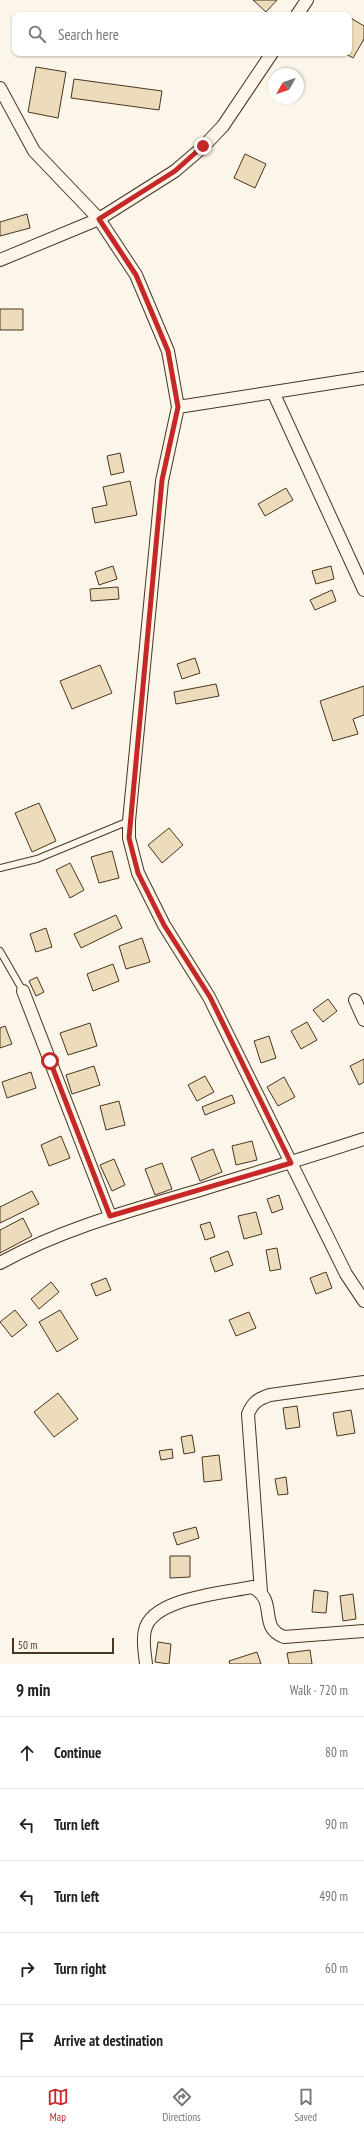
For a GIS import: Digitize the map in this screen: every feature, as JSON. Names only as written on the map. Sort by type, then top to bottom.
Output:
[{"type":"street","points":[[299,12],[307,0]]},
{"type":"street","points":[[0,260],[99,219],[175,171],[223,126],[270,56]]},
{"type":"street","points":[[0,88],[34,150],[99,219],[136,275],[168,351],[178,407],[162,480],[129,821],[129,838],[138,873],[164,925],[210,997],[346,1274],[364,1301]]},
{"type":"street","points":[[178,407],[364,378]]},
{"type":"street","points":[[273,392],[364,590]]},
{"type":"street","points":[[23,991],[110,1216]]},
{"type":"street","points":[[354,1000],[364,1020]]},
{"type":"street","points":[[0,1263],[30,1246],[110,1216],[291,1163],[364,1139]]},
{"type":"street","points":[[364,1382],[270,1395],[258,1399],[252,1404],[248,1414],[262,1592],[265,1599],[271,1629],[277,1635],[284,1637],[364,1631]]},
{"type":"street","points":[[146,1664],[145,1630],[153,1615],[174,1603],[252,1587],[262,1592]]},
{"type":"lane","points":[[0,868],[37,859],[129,821]]},
{"type":"lane","points":[[0,951],[23,991]]},
{"type":"building","points":[[253,0],[277,0],[266,12]]},
{"type":"building","points":[[352,19],[364,26],[364,39],[353,58],[349,56],[352,56]]},
{"type":"building","points":[[36,67],[66,72],[58,118],[28,112]]},
{"type":"building","points":[[74,79],[162,91],[159,110],[71,98]]},
{"type":"building","points":[[245,154],[266,164],[255,188],[234,178]]},
{"type":"building","points":[[27,214],[30,228],[0,236],[0,222]]},
{"type":"building","points":[[0,309],[23,309],[23,330],[0,330]]},
{"type":"building","points":[[120,453],[124,472],[111,475],[107,456]]},
{"type":"building","points":[[130,481],[137,515],[95,523],[92,508],[107,505],[103,487]]},
{"type":"building","points":[[286,488],[293,500],[265,516],[258,504]]},
{"type":"building","points":[[113,566],[117,579],[99,585],[95,572]]},
{"type":"building","points":[[331,566],[334,579],[316,584],[312,571]]},
{"type":"building","points":[[118,587],[119,599],[91,601],[90,589]]},
{"type":"building","points":[[332,590],[336,601],[315,610],[310,600]]},
{"type":"building","points":[[195,658],[200,673],[182,679],[177,664]]},
{"type":"building","points":[[100,665],[112,693],[72,709],[60,681]]},
{"type":"building","points":[[216,684],[219,696],[176,704],[174,692]]},
{"type":"building","points":[[364,686],[364,715],[353,719],[358,734],[333,741],[320,701]]},
{"type":"building","points":[[39,803],[56,841],[32,852],[15,813]]},
{"type":"building","points":[[169,828],[183,845],[162,863],[148,845]]},
{"type":"building","points":[[112,851],[119,878],[99,883],[91,857]]},
{"type":"building","points":[[70,863],[84,890],[70,898],[56,870]]},
{"type":"building","points":[[116,915],[122,928],[81,948],[74,934]]},
{"type":"building","points":[[46,928],[52,947],[36,952],[30,934]]},
{"type":"building","points":[[142,938],[150,962],[126,969],[119,946]]},
{"type":"building","points":[[113,964],[119,981],[93,991],[87,974]]},
{"type":"building","points":[[37,977],[44,992],[36,996],[29,981]]},
{"type":"building","points":[[328,999],[337,1011],[323,1022],[313,1010]]},
{"type":"building","points":[[307,1022],[317,1040],[301,1049],[291,1031]]},
{"type":"building","points":[[90,1023],[97,1046],[68,1055],[60,1033]]},
{"type":"building","points":[[5,1026],[12,1044],[0,1048],[0,1028]]},
{"type":"building","points":[[269,1036],[276,1058],[261,1063],[254,1041]]},
{"type":"building","points":[[364,1059],[364,1082],[359,1085],[350,1066]]},
{"type":"building","points":[[94,1066],[100,1085],[72,1094],[66,1075]]},
{"type":"building","points":[[31,1072],[36,1088],[7,1098],[2,1082]]},
{"type":"building","points":[[205,1076],[214,1092],[197,1101],[188,1085]]},
{"type":"building","points":[[284,1077],[295,1097],[278,1106],[267,1087]]},
{"type":"building","points":[[232,1095],[235,1103],[205,1115],[202,1107]]},
{"type":"building","points":[[119,1101],[125,1125],[106,1130],[100,1106]]},
{"type":"building","points":[[61,1136],[70,1158],[49,1166],[41,1145]]},
{"type":"building","points":[[252,1141],[257,1160],[236,1165],[232,1146]]},
{"type":"building","points":[[213,1149],[222,1172],[200,1181],[191,1158]]},
{"type":"building","points":[[114,1159],[125,1185],[112,1191],[100,1165]]},
{"type":"building","points":[[162,1163],[172,1189],[155,1195],[145,1169]]},
{"type":"building","points":[[32,1191],[39,1204],[0,1223],[0,1207]]},
{"type":"building","points":[[279,1195],[283,1209],[272,1213],[267,1199]]},
{"type":"building","points":[[256,1212],[262,1234],[244,1239],[238,1216]]},
{"type":"building","points":[[23,1218],[32,1236],[0,1253],[0,1230]]},
{"type":"building","points":[[210,1222],[215,1237],[205,1240],[200,1225]]},
{"type":"building","points":[[277,1248],[281,1269],[270,1271],[266,1250]]},
{"type":"building","points":[[228,1251],[233,1265],[215,1272],[210,1258]]},
{"type":"building","points":[[326,1272],[332,1288],[316,1294],[310,1278]]},
{"type":"building","points":[[106,1278],[111,1290],[96,1296],[91,1284]]},
{"type":"building","points":[[51,1282],[59,1292],[39,1309],[31,1299]]},
{"type":"building","points":[[15,1310],[27,1325],[12,1337],[0,1322]]},
{"type":"building","points":[[60,1310],[78,1339],[57,1352],[39,1322]]},
{"type":"building","points":[[249,1312],[256,1328],[236,1336],[229,1320]]},
{"type":"building","points":[[58,1393],[78,1419],[54,1437],[34,1412]]},
{"type":"building","points":[[297,1406],[300,1427],[286,1429],[283,1408]]},
{"type":"building","points":[[351,1410],[355,1433],[337,1436],[333,1413]]},
{"type":"building","points":[[192,1435],[195,1452],[184,1454],[181,1437]]},
{"type":"building","points":[[172,1449],[173,1458],[161,1460],[159,1451]]},
{"type":"building","points":[[219,1455],[222,1480],[204,1482],[202,1457]]},
{"type":"building","points":[[286,1477],[288,1494],[278,1495],[275,1479]]},
{"type":"building","points":[[196,1527],[199,1538],[177,1545],[173,1533]]},
{"type":"building","points":[[170,1556],[190,1556],[190,1577],[170,1578]]},
{"type":"building","points":[[314,1590],[328,1592],[326,1613],[312,1612]]},
{"type":"building","points":[[353,1594],[356,1619],[343,1621],[340,1596]]},
{"type":"building","points":[[158,1642],[171,1644],[169,1664],[155,1662]]},
{"type":"building","points":[[310,1650],[312,1664],[289,1664],[287,1653]]},
{"type":"building","points":[[257,1652],[261,1664],[230,1664],[229,1661]]},
{"type":"route","points":[[50,1061],[110,1216],[291,1163],[210,997],[164,925],[138,873],[129,838],[129,821],[162,480],[178,407],[168,351],[136,275],[99,219],[175,171],[203,146]]}]
